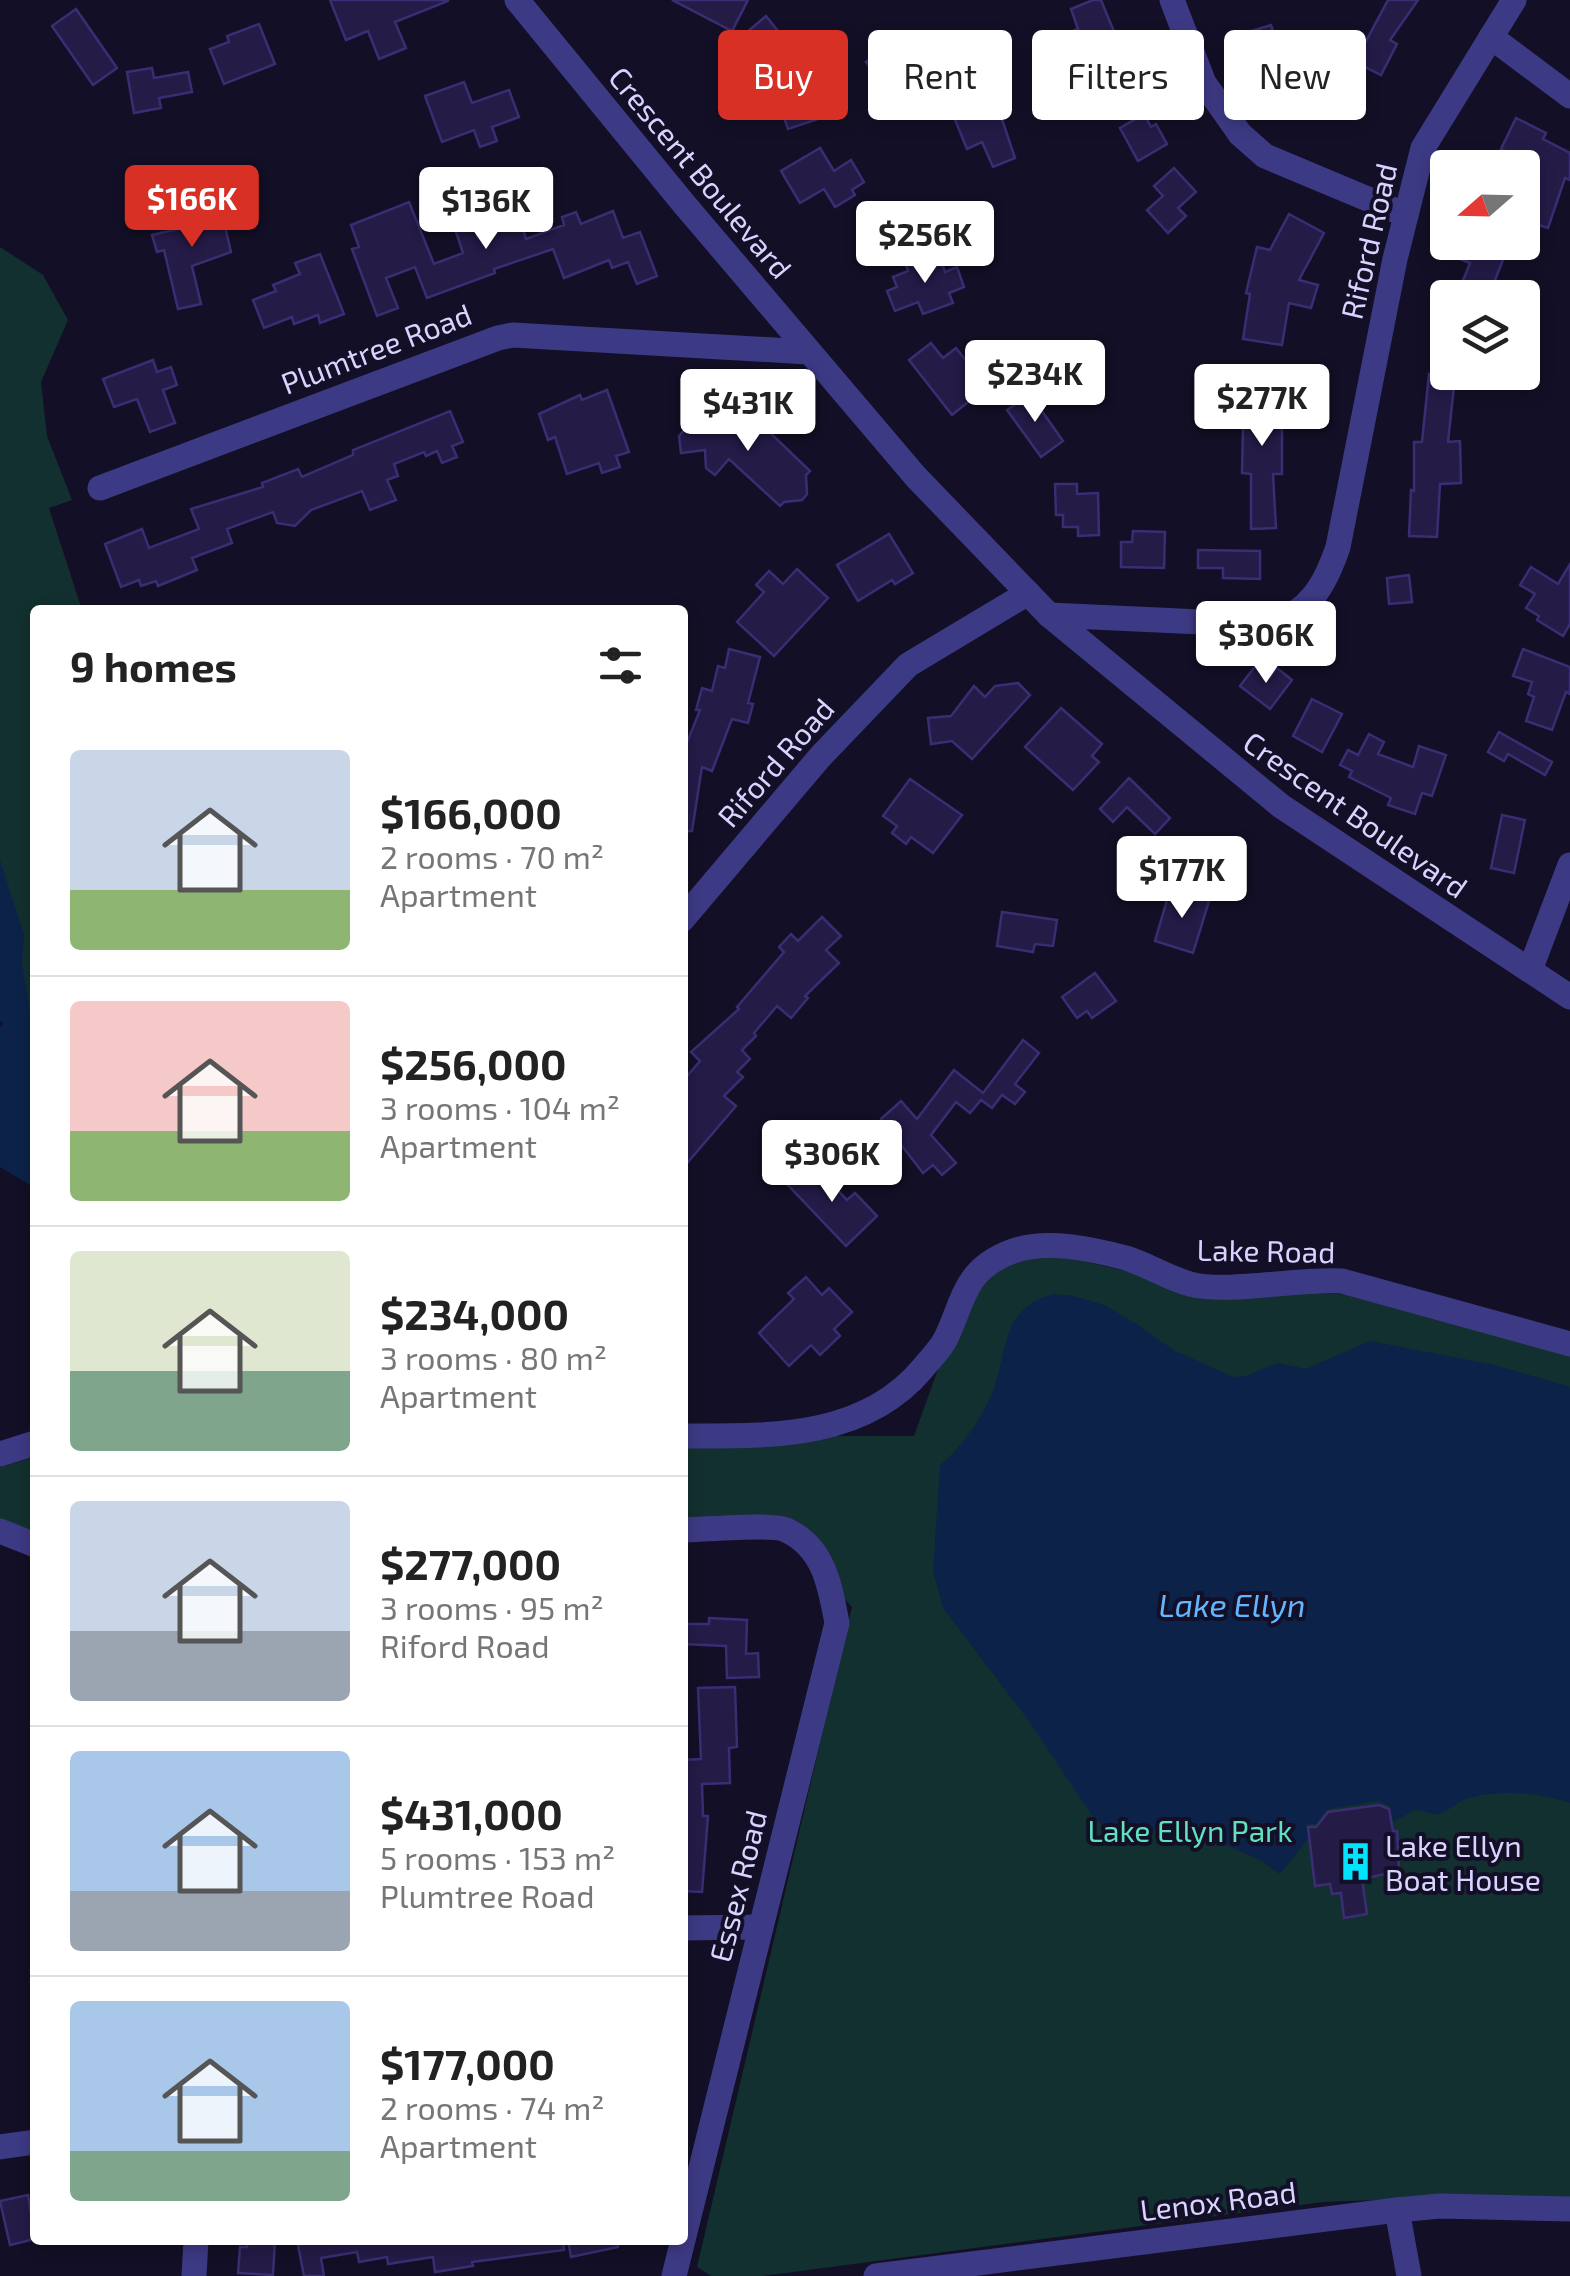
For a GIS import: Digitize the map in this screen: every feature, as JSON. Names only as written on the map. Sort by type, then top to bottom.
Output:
[{"type":"street","name":"Crescent Boulevard","points":[[518,0],[916,477],[1049,614],[1281,806],[1570,996]]},
{"type":"street","points":[[1172,0],[1204,83],[1240,134],[1265,156],[1406,216]]},
{"type":"street","name":"Riford Road","points":[[1049,614],[1266,625],[1294,616],[1326,582],[1338,546],[1423,148],[1514,0]]},
{"type":"street","points":[[1492,36],[1570,96]]},
{"type":"street","name":"Plumtree Road","points":[[100,488],[498,338],[808,352]]},
{"type":"street","name":"Riford Road","points":[[688,913],[820,756],[908,665],[1028,593]]},
{"type":"street","points":[[1530,970],[1570,865]]},
{"type":"street","name":"Lake Road","points":[[688,1436],[770,1436],[832,1427],[877,1406],[913,1380],[946,1341],[963,1291],[983,1268],[1013,1251],[1046,1244],[1126,1258],[1190,1284],[1209,1287],[1311,1279],[1342,1281],[1570,1344]]},
{"type":"street","points":[[0,1454],[30,1445]]},
{"type":"street","name":"Essex Road","points":[[688,1530],[784,1528],[816,1554],[829,1579],[836,1623],[688,2219]]},
{"type":"street","points":[[0,1531],[30,1542]]},
{"type":"street","points":[[688,1928],[760,1927]]},
{"type":"street","points":[[0,2146],[30,2143]]},
{"type":"street","name":"Lenox Road","points":[[876,2276],[1397,2210],[1440,2206],[1570,2209]]},
{"type":"street","points":[[1397,2210],[1409,2276]]},
{"type":"street","points":[[194,2276],[196,2245]]},
{"type":"street","name":"Essex Road","points":[[674,2276],[682,2245]]},
{"type":"green space","points":[[0,247],[43,275],[68,320],[41,382],[47,436],[72,500],[49,508],[80,605],[30,605],[30,1046],[0,904]]},
{"type":"green space","name":"Lake Ellyn Park","points":[[1034,1256],[1076,1259],[1198,1289],[1364,1295],[1570,1351],[1570,2200],[1435,2198],[1323,2202],[763,2276],[711,2276],[697,2267],[852,1607],[813,1564],[777,1536],[688,1538],[688,1436],[914,1436],[937,1372],[971,1300],[987,1278],[1009,1264]]},
{"type":"green space","points":[[30,1458],[30,1531],[0,1520],[0,1467]]},
{"type":"water","points":[[0,860],[24,935],[22,963],[30,1014],[30,1185],[0,1167]]},
{"type":"water","name":"Lake Ellyn","points":[[1053,1294],[1104,1305],[1175,1351],[1234,1377],[1277,1363],[1306,1369],[1370,1341],[1495,1365],[1570,1387],[1570,1803],[1532,1794],[1491,1794],[1466,1799],[1438,1814],[1415,1810],[1393,1822],[1390,1806],[1378,1801],[1328,1809],[1316,1824],[1307,1824],[1309,1838],[1280,1874],[1260,1860],[1186,1828],[1170,1827],[1127,1836],[1101,1825],[943,1608],[933,1571],[940,1465],[964,1440],[985,1409],[1015,1319],[1036,1301]]},
{"type":"building","points":[[330,0],[448,1],[395,22],[406,48],[379,59],[368,31],[346,40]]},
{"type":"building","points":[[672,0],[748,0],[730,30]]},
{"type":"building","points":[[1101,0],[1113,30],[1076,30],[1071,9]]},
{"type":"building","points":[[1388,0],[1418,0],[1390,40],[1397,44],[1381,75],[1366,68],[1366,41]]},
{"type":"building","points":[[76,9],[117,68],[93,85],[52,26]]},
{"type":"building","points":[[766,16],[777,30],[750,30]]},
{"type":"building","points":[[259,24],[275,64],[224,84],[210,49],[229,42],[227,36]]},
{"type":"building","points":[[152,68],[154,78],[188,72],[192,92],[159,98],[161,108],[134,113],[127,72]]},
{"type":"building","points":[[464,82],[472,103],[509,90],[519,117],[492,127],[497,141],[480,147],[474,130],[442,142],[425,96]]},
{"type":"building","points":[[1516,118],[1546,133],[1543,139],[1570,153],[1570,180],[1565,178],[1548,228],[1540,226],[1540,150],[1501,149]]},
{"type":"building","points":[[785,120],[815,120],[788,129]]},
{"type":"building","points":[[955,120],[1002,120],[1015,158],[993,167],[982,142],[967,149]]},
{"type":"building","points":[[1134,120],[1147,120],[1151,127],[1156,124],[1167,144],[1138,161],[1120,128]]},
{"type":"building","points":[[820,148],[834,171],[851,160],[864,182],[852,190],[855,195],[835,207],[824,189],[800,203],[781,171]]},
{"type":"building","points":[[1174,168],[1196,192],[1178,208],[1186,216],[1168,233],[1147,210],[1163,196],[1154,186]]},
{"type":"building","points":[[409,202],[434,264],[463,253],[452,220],[471,214],[478,237],[521,222],[526,239],[564,225],[562,217],[576,212],[581,224],[613,211],[623,238],[640,232],[657,276],[637,284],[628,262],[612,268],[609,260],[564,278],[553,249],[427,298],[415,267],[386,278],[398,308],[377,316],[352,249],[359,247],[351,225]]},
{"type":"building","points":[[212,203],[216,219],[223,218],[231,252],[192,266],[201,304],[178,309],[164,250],[157,252],[152,235],[178,229],[176,220],[194,216],[192,208]]},
{"type":"building","points":[[1289,214],[1324,233],[1299,280],[1318,285],[1311,308],[1289,303],[1282,345],[1243,339],[1250,294],[1246,293],[1257,247],[1270,250]]},
{"type":"building","points":[[320,254],[344,314],[320,323],[318,315],[294,324],[292,317],[264,328],[253,300],[276,291],[273,285],[300,274],[295,263]]},
{"type":"building","points":[[940,258],[945,272],[957,267],[964,287],[949,293],[953,303],[923,314],[918,302],[895,311],[887,291],[897,287],[893,277],[908,271],[906,265]]},
{"type":"building","points":[[1462,260],[1503,260],[1495,280],[1463,280],[1470,263]]},
{"type":"building","points":[[931,343],[943,358],[956,348],[987,387],[952,415],[909,360]]},
{"type":"building","points":[[153,360],[157,372],[171,367],[177,385],[163,390],[175,423],[150,432],[137,399],[114,407],[103,379]]},
{"type":"building","points":[[1053,363],[1065,382],[1045,395],[1033,376]]},
{"type":"building","points":[[1429,374],[1430,390],[1454,390],[1448,442],[1460,441],[1461,483],[1440,484],[1437,537],[1409,536],[1414,442],[1422,442]]},
{"type":"building","points":[[1276,380],[1282,474],[1273,474],[1276,528],[1251,529],[1251,474],[1242,473],[1246,427],[1242,384]]},
{"type":"building","points":[[607,390],[629,452],[616,456],[620,467],[602,473],[599,463],[567,474],[555,437],[548,440],[539,414],[580,395],[582,400]]},
{"type":"building","points":[[1030,394],[1063,441],[1041,457],[1007,410]]},
{"type":"building","points":[[450,411],[463,442],[452,446],[457,457],[442,463],[437,451],[426,456],[424,452],[394,464],[398,476],[387,480],[396,500],[370,510],[362,491],[311,510],[295,526],[277,523],[273,512],[227,529],[232,543],[192,558],[197,570],[158,586],[156,581],[141,586],[139,580],[121,587],[105,544],[142,529],[149,548],[199,529],[191,509],[263,487],[262,483],[298,469],[302,477],[353,455],[353,450]]},
{"type":"building","points":[[760,412],[762,425],[810,471],[806,475],[807,494],[802,500],[780,506],[729,459],[715,475],[706,468],[705,450],[681,453],[679,436],[688,426],[687,420]]},
{"type":"building","points":[[1055,484],[1077,484],[1077,494],[1098,493],[1099,535],[1078,536],[1078,527],[1063,527],[1063,515],[1056,515]]},
{"type":"building","points":[[1133,531],[1165,532],[1164,568],[1121,567],[1121,542],[1132,542]]},
{"type":"building","points":[[889,534],[913,573],[895,584],[892,580],[858,601],[837,565]]},
{"type":"building","points":[[1198,550],[1260,551],[1260,579],[1223,578],[1223,568],[1198,568]]},
{"type":"building","points":[[1570,564],[1570,624],[1563,636],[1526,608],[1535,594],[1520,585],[1531,567],[1558,584]]},
{"type":"building","points":[[797,569],[828,598],[774,656],[737,622],[764,592],[756,585],[769,571],[783,584]]},
{"type":"building","points":[[1409,575],[1412,602],[1389,604],[1387,578]]},
{"type":"building","points":[[729,649],[760,657],[748,703],[753,704],[748,723],[732,719],[712,771],[702,767],[692,831],[688,831],[688,740],[700,710],[696,710],[702,688],[712,691],[718,666],[725,668]]},
{"type":"building","points":[[1523,649],[1570,667],[1570,694],[1566,692],[1552,730],[1526,721],[1534,697],[1528,694],[1532,682],[1513,676]]},
{"type":"building","points":[[1256,665],[1270,677],[1277,668],[1292,680],[1270,709],[1240,686]]},
{"type":"building","points":[[1018,683],[1030,695],[972,759],[952,741],[931,744],[928,718],[951,716],[974,686],[985,697],[995,686]]},
{"type":"building","points":[[1312,699],[1342,714],[1322,752],[1293,736]]},
{"type":"building","points":[[1061,708],[1102,744],[1092,756],[1099,762],[1073,790],[1025,747]]},
{"type":"building","points":[[1499,732],[1552,762],[1545,775],[1508,754],[1504,761],[1488,752]]},
{"type":"building","points":[[1369,734],[1384,742],[1378,754],[1413,767],[1419,746],[1446,755],[1432,796],[1422,793],[1415,814],[1388,805],[1391,798],[1349,777],[1352,771],[1340,765],[1348,750],[1358,755]]},
{"type":"building","points":[[1129,778],[1170,818],[1155,834],[1127,807],[1113,822],[1100,809]]},
{"type":"building","points":[[910,779],[962,815],[933,853],[911,837],[906,844],[892,833],[897,826],[883,816]]},
{"type":"building","points":[[1502,815],[1525,820],[1514,873],[1491,868]]},
{"type":"building","points":[[1170,890],[1209,901],[1193,953],[1155,941]]},
{"type":"building","points":[[1002,912],[1057,920],[1053,946],[1035,944],[1033,952],[997,946]]},
{"type":"building","points":[[822,917],[841,936],[826,950],[839,963],[805,996],[808,998],[791,1018],[777,1006],[754,1033],[756,1036],[742,1050],[750,1059],[737,1072],[743,1077],[724,1096],[736,1106],[688,1162],[688,1075],[700,1061],[691,1052],[739,1009],[784,952],[779,947],[791,934],[798,941]]},
{"type":"building","points":[[1095,973],[1116,1001],[1092,1018],[1087,1011],[1077,1018],[1062,997]]},
{"type":"building","points":[[1023,1040],[1039,1053],[1015,1084],[1025,1092],[1015,1104],[1002,1095],[992,1108],[981,1100],[970,1113],[956,1102],[931,1135],[956,1163],[942,1175],[933,1165],[923,1173],[881,1119],[901,1101],[917,1119],[954,1070],[983,1093]]},
{"type":"building","points":[[804,1166],[815,1178],[821,1172],[847,1200],[855,1193],[877,1216],[846,1246],[786,1183]]},
{"type":"building","points":[[806,1277],[822,1295],[829,1288],[852,1312],[834,1329],[840,1336],[820,1355],[811,1345],[789,1366],[759,1333],[794,1299],[788,1293]]},
{"type":"building","points":[[709,1618],[747,1620],[746,1654],[758,1653],[759,1677],[727,1678],[726,1646],[688,1644],[688,1624],[709,1624]]},
{"type":"building","points":[[735,1687],[737,1747],[729,1748],[730,1783],[702,1784],[703,1816],[708,1816],[702,1892],[688,1891],[688,1760],[701,1759],[698,1688]]},
{"type":"building","name":"Lake Ellyn Boat House","points":[[1379,1805],[1389,1809],[1393,1831],[1397,1831],[1399,1871],[1362,1879],[1367,1914],[1344,1918],[1341,1893],[1332,1894],[1330,1884],[1315,1886],[1308,1827],[1316,1827],[1328,1812]]},
{"type":"building","points":[[28,2195],[30,2240],[10,2245],[0,2201]]},
{"type":"building","points":[[275,2245],[273,2275],[238,2273],[240,2247]]},
{"type":"building","points":[[298,2245],[564,2245],[564,2250],[472,2262],[473,2266],[435,2272],[433,2257],[388,2264],[387,2257],[359,2262],[357,2252],[321,2258],[324,2276],[304,2276]]},
{"type":"building","points":[[569,2245],[618,2245],[618,2247],[571,2257]]},
{"type":"place","name":"Lake Ellyn Boat House","points":[[1355,1862]]}]
